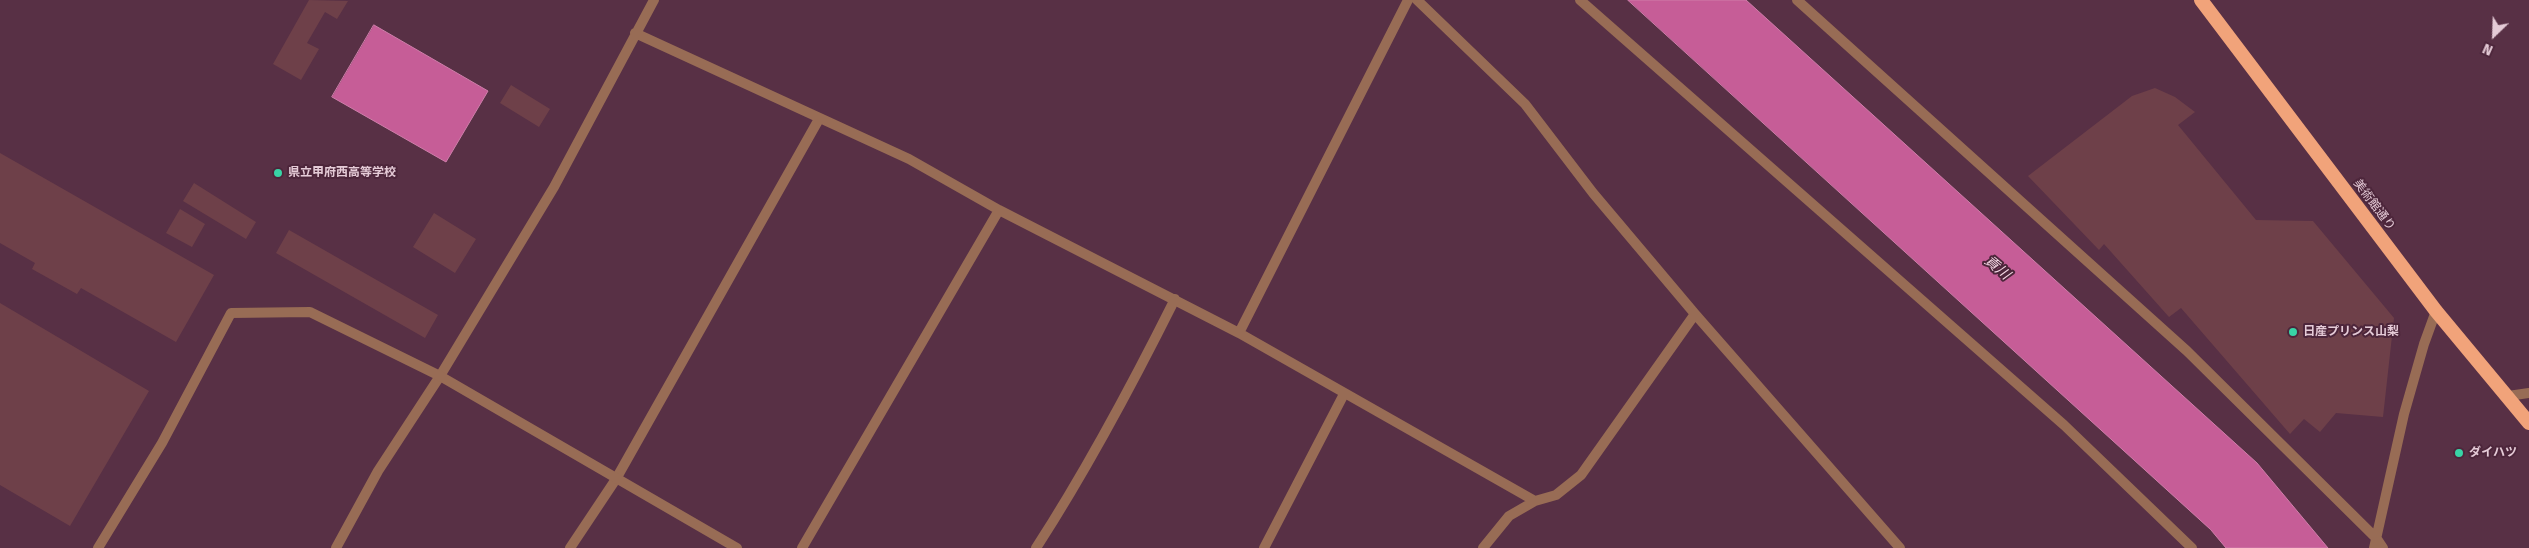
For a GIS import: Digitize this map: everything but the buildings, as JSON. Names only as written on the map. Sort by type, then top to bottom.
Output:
[{"type":"highway","name":"美術館通り","points":[[2201,0],[2436,311],[2529,422]]},
{"type":"street","points":[[336,548],[378,471],[440,376],[554,187],[654,0]]},
{"type":"street","points":[[1239,333],[1408,0]]},
{"type":"street","points":[[1417,0],[1525,104],[1593,193],[1695,314],[1900,548]]},
{"type":"street","points":[[1580,0],[2064,425],[2192,548]]},
{"type":"street","points":[[1797,0],[2186,351],[2378,545]]},
{"type":"street","points":[[635,33],[909,159],[999,210],[1239,333],[1535,501]]},
{"type":"street","points":[[570,548],[616,479],[819,119]]},
{"type":"street","points":[[802,548],[999,210]]},
{"type":"street","points":[[1036,548],[1065,503],[1123,403],[1175,300]]},
{"type":"street","points":[[2378,545],[2404,414],[2424,344],[2436,311]]},
{"type":"street","points":[[98,548],[162,442],[231,313],[310,312],[440,376],[737,548]]},
{"type":"street","points":[[1483,548],[1509,516],[1535,501],[1556,495],[1581,475],[1695,314]]},
{"type":"street","points":[[2508,396],[2529,393]]},
{"type":"street","points":[[1264,548],[1344,394]]},
{"type":"water","name":"貢川","points":[[1628,0],[1746,0],[2257,463],[2328,548],[2226,548],[2211,530]]},
{"type":"water","points":[[374,25],[488,91],[446,162],[332,97]]},
{"type":"place","name":"県立甲府西高等学校","points":[[278,173]]},
{"type":"place","name":"日産プリンス山梨","points":[[2293,332]]},
{"type":"place","name":"ダイハツ","points":[[2459,453]]}]
